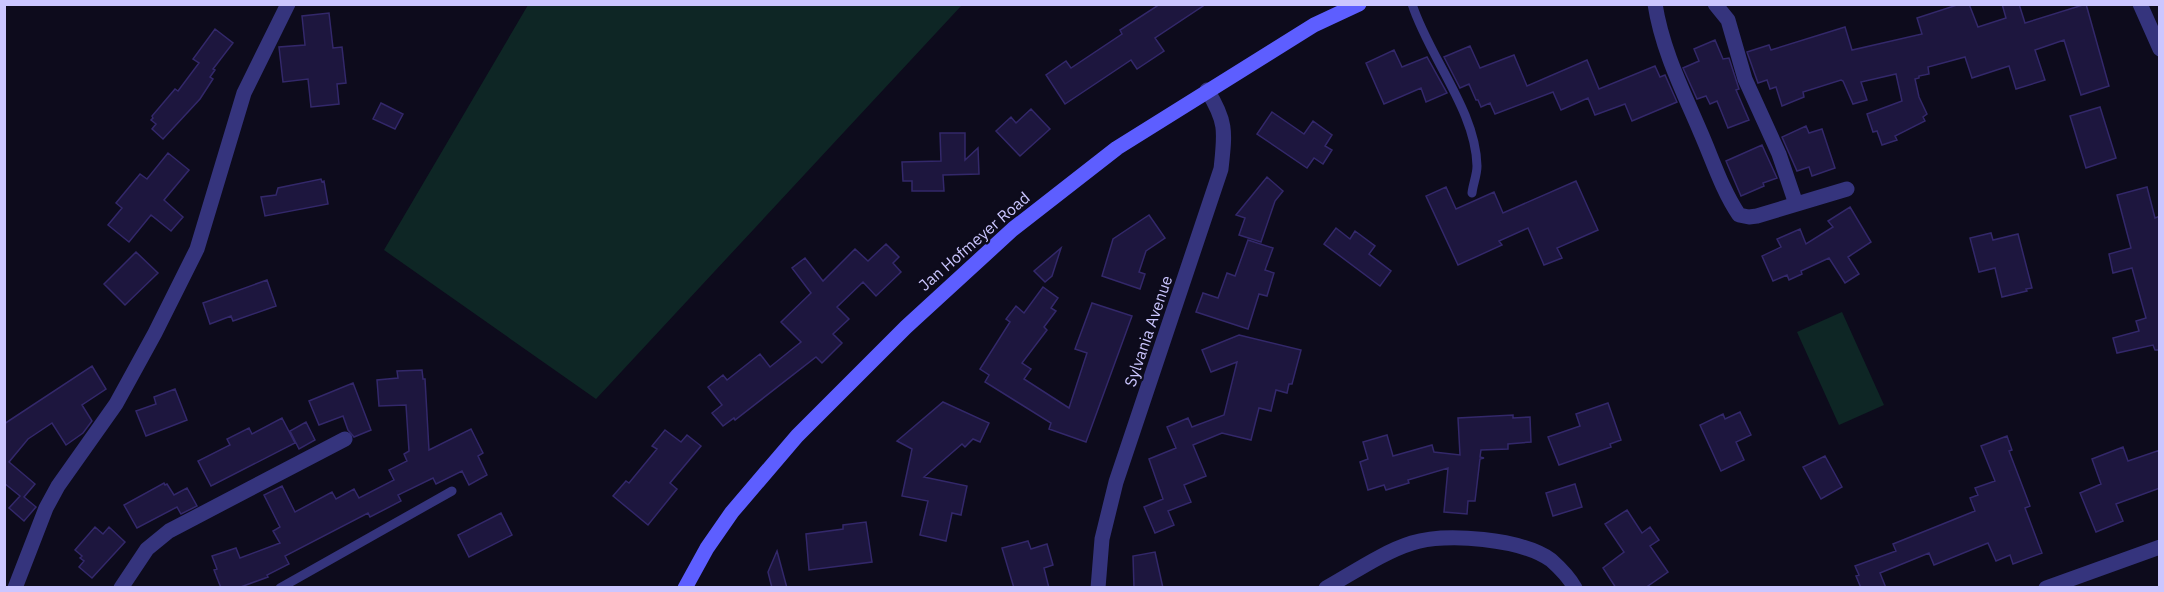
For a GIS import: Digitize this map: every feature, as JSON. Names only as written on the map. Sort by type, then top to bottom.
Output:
[{"type":"street","points":[[15,588],[46,508],[58,486],[116,404],[197,249],[244,93],[288,4]]},
{"type":"street","name":"Jan Hofmeyer Road","points":[[685,588],[707,548],[764,472],[906,327],[1005,236],[1069,183],[1117,148],[1314,25],[1359,4]]},
{"type":"street","points":[[1655,4],[1664,47],[1710,155],[1739,215],[1749,218],[1847,189]]},
{"type":"street","points":[[1715,4],[1728,20],[1745,79],[1779,154],[1796,204]]},
{"type":"street","points":[[2140,4],[2160,49]]},
{"type":"street","name":"Sylvania Avenue","points":[[1098,588],[1102,539],[1116,482],[1221,169],[1225,132],[1218,108],[1207,90]]},
{"type":"street","points":[[121,588],[147,549],[169,531],[345,439]]},
{"type":"street","points":[[1326,588],[1412,543],[1434,538],[1454,537],[1504,544],[1534,552],[1549,559],[1575,588]]},
{"type":"street","points":[[2046,588],[2160,547]]},
{"type":"lane","points":[[1412,4],[1419,27],[1466,117],[1473,138],[1477,167],[1472,193]]},
{"type":"lane","points":[[280,588],[452,491]]},
{"type":"green space","points":[[528,5],[962,5],[596,399],[384,250]]},
{"type":"green space","points":[[1842,312],[1884,405],[1839,425],[1797,332]]},
{"type":"building","points":[[1160,4],[1206,4],[1155,38],[1164,51],[1137,69],[1131,60],[1065,104],[1046,75],[1066,61],[1071,68],[1122,34],[1120,30]]},
{"type":"building","points":[[1960,4],[1969,4],[1978,27],[2006,18],[2002,4],[2019,4],[2025,23],[2086,4],[2109,86],[2081,95],[2064,40],[2035,50],[2045,80],[2016,89],[2009,66],[1972,78],[1965,57],[1928,67],[1929,74],[1915,79],[1919,97],[1927,114],[1923,117],[1925,121],[1895,136],[1897,140],[1882,145],[1877,131],[1873,132],[1867,114],[1902,101],[1896,74],[1861,82],[1867,100],[1853,104],[1841,80],[1803,92],[1804,97],[1782,106],[1776,87],[1770,89],[1767,80],[1758,83],[1747,52],[1769,45],[1771,50],[1845,27],[1852,50],[1922,34],[1917,18]]},
{"type":"building","points":[[329,13],[333,48],[342,47],[346,83],[337,84],[339,104],[311,107],[308,79],[283,82],[279,47],[305,45],[302,16]]},
{"type":"building","points":[[215,29],[233,43],[213,69],[215,70],[210,77],[213,79],[200,99],[163,139],[152,129],[156,124],[151,120],[152,116],[175,89],[178,91],[199,63],[193,59]]},
{"type":"building","points":[[1715,40],[1723,59],[1729,58],[1739,89],[1736,90],[1749,120],[1728,128],[1717,101],[1710,104],[1706,96],[1697,99],[1683,68],[1699,61],[1694,49]]},
{"type":"building","points":[[1470,46],[1480,68],[1514,55],[1527,86],[1587,60],[1599,89],[1655,66],[1660,77],[1665,75],[1677,102],[1632,121],[1625,104],[1595,115],[1588,98],[1561,110],[1553,92],[1495,114],[1490,103],[1481,107],[1469,84],[1460,88],[1444,57]]},
{"type":"building","points":[[1394,50],[1402,67],[1427,57],[1447,93],[1426,102],[1421,88],[1384,104],[1366,63]]},
{"type":"building","points":[[381,103],[403,114],[395,129],[373,119]]},
{"type":"building","points":[[2100,107],[2116,158],[2086,168],[2070,116]]},
{"type":"building","points":[[1031,109],[1050,129],[1020,156],[996,131],[1011,117],[1016,123]]},
{"type":"building","points":[[1272,112],[1304,134],[1313,121],[1332,135],[1325,146],[1332,150],[1323,164],[1314,158],[1307,168],[1257,134]]},
{"type":"building","points":[[1806,126],[1809,133],[1822,129],[1835,168],[1812,176],[1809,167],[1797,171],[1782,137]]},
{"type":"building","points":[[940,133],[965,133],[965,160],[978,148],[979,174],[943,175],[944,191],[912,191],[912,181],[903,181],[902,162],[941,161]]},
{"type":"building","points":[[1762,145],[1777,178],[1741,196],[1726,161]]},
{"type":"building","points":[[168,153],[189,170],[164,200],[183,217],[171,231],[151,215],[129,242],[108,225],[122,208],[116,203],[140,174],[147,179]]},
{"type":"building","points":[[1267,177],[1283,191],[1275,201],[1261,242],[1239,235],[1245,218],[1236,215]]},
{"type":"building","points":[[321,179],[322,182],[324,181],[328,204],[265,216],[261,197],[276,195],[278,188]]},
{"type":"building","points":[[1576,181],[1598,230],[1557,248],[1562,258],[1544,265],[1528,228],[1499,241],[1502,245],[1458,265],[1426,196],[1446,187],[1456,209],[1494,192],[1503,213]]},
{"type":"building","points":[[2147,187],[2155,218],[2160,216],[2160,350],[2155,350],[2153,345],[2117,353],[2113,338],[2139,331],[2136,321],[2146,318],[2132,268],[2113,273],[2109,254],[2131,248],[2117,195]]},
{"type":"building","points":[[1850,207],[1871,242],[1848,257],[1859,274],[1845,283],[1829,258],[1801,271],[1802,274],[1789,280],[1787,275],[1773,281],[1762,256],[1781,247],[1777,239],[1800,229],[1806,244],[1833,227],[1828,221]]},
{"type":"building","points":[[1149,215],[1165,238],[1146,251],[1139,272],[1145,274],[1140,289],[1102,276],[1113,239]]},
{"type":"building","points":[[1336,228],[1350,239],[1355,231],[1375,246],[1369,254],[1391,271],[1380,286],[1324,244]]},
{"type":"building","points":[[1991,233],[1993,240],[2018,234],[2032,288],[2002,297],[1995,268],[1979,272],[1970,238]]},
{"type":"building","points":[[1248,240],[1273,248],[1265,270],[1274,273],[1267,296],[1259,294],[1248,329],[1196,312],[1203,293],[1218,298],[1227,273],[1235,276]]},
{"type":"building","points":[[886,244],[899,257],[893,263],[901,272],[876,296],[863,282],[837,307],[849,319],[833,334],[842,343],[822,363],[816,357],[735,420],[734,418],[723,426],[712,413],[722,405],[708,387],[723,375],[727,380],[760,354],[770,367],[801,342],[781,322],[811,293],[792,268],[805,258],[823,281],[855,249],[868,261]]},
{"type":"building","points":[[1061,248],[1052,276],[1045,282],[1034,271]]},
{"type":"building","points":[[136,252],[158,273],[125,305],[104,284]]},
{"type":"building","points":[[267,280],[276,306],[233,321],[231,316],[210,324],[203,303]]},
{"type":"building","points":[[1043,287],[1058,298],[1051,308],[1056,311],[1044,327],[1047,330],[1022,363],[1031,369],[1024,379],[1069,408],[1087,353],[1075,349],[1092,303],[1132,316],[1086,442],[1049,429],[1051,423],[985,382],[989,375],[980,369],[1010,322],[1006,319],[1016,306],[1024,313]]},
{"type":"building","points":[[1239,335],[1301,350],[1292,384],[1289,384],[1287,393],[1276,390],[1271,411],[1259,408],[1251,440],[1222,433],[1193,445],[1206,476],[1184,485],[1191,502],[1168,511],[1174,525],[1155,533],[1144,507],[1163,499],[1149,459],[1176,448],[1167,427],[1188,418],[1192,427],[1224,415],[1237,362],[1211,372],[1202,350]]},
{"type":"building","points":[[92,366],[106,389],[82,405],[92,421],[83,433],[66,445],[52,423],[28,439],[9,462],[35,484],[24,497],[36,507],[24,521],[9,508],[20,496],[4,483],[4,424]]},
{"type":"building","points":[[422,370],[423,379],[425,379],[429,450],[471,429],[483,453],[478,456],[487,475],[469,485],[462,471],[436,484],[433,478],[398,495],[401,501],[370,517],[368,513],[285,556],[289,564],[267,575],[268,577],[238,588],[221,588],[214,570],[217,569],[212,556],[236,548],[240,558],[280,543],[273,531],[280,527],[264,495],[282,486],[295,512],[332,492],[336,499],[354,489],[359,498],[394,480],[389,470],[407,461],[404,454],[409,451],[406,405],[379,406],[377,380],[398,378],[397,371]]},
{"type":"building","points":[[353,383],[371,430],[354,437],[348,430],[343,416],[319,425],[309,401]]},
{"type":"building","points":[[175,389],[187,420],[146,436],[136,411],[156,404],[154,397]]},
{"type":"building","points":[[943,402],[989,423],[980,442],[973,439],[965,447],[962,444],[924,477],[967,486],[961,515],[952,513],[946,541],[920,535],[928,501],[902,496],[912,449],[897,441]]},
{"type":"building","points":[[1608,403],[1621,440],[1610,444],[1611,447],[1559,465],[1548,437],[1580,426],[1576,414]]},
{"type":"building","points":[[1740,412],[1751,435],[1736,442],[1744,460],[1721,471],[1700,425],[1723,414],[1725,419]]},
{"type":"building","points":[[1513,415],[1513,418],[1530,417],[1531,442],[1508,444],[1508,449],[1481,450],[1480,457],[1484,458],[1480,459],[1475,501],[1468,501],[1467,514],[1444,512],[1448,468],[1408,480],[1409,483],[1386,490],[1384,485],[1368,490],[1360,462],[1368,459],[1363,442],[1387,435],[1393,456],[1432,445],[1434,452],[1460,455],[1458,418]]},
{"type":"building","points":[[282,418],[295,443],[211,486],[198,461],[230,445],[227,439],[249,428],[252,434]]},
{"type":"building","points":[[306,422],[315,440],[299,449],[290,431]]},
{"type":"building","points":[[665,430],[681,442],[687,435],[701,446],[670,483],[677,489],[648,525],[613,496],[626,481],[629,483],[657,449],[652,446]]},
{"type":"building","points":[[2007,436],[2012,450],[2009,451],[2030,506],[2025,508],[2042,553],[2013,564],[2010,555],[1996,561],[1988,543],[1934,565],[1929,553],[1880,573],[1886,588],[1861,588],[1855,566],[1896,551],[1893,544],[1975,511],[1970,498],[1978,495],[1975,488],[1995,481],[1981,446]]},
{"type":"building","points":[[2123,447],[2128,461],[2160,450],[2160,488],[2116,504],[2123,521],[2096,532],[2080,493],[2101,484],[2092,459]]},
{"type":"building","points":[[1825,456],[1842,487],[1821,499],[1803,467]]},
{"type":"building","points":[[164,483],[174,495],[187,488],[197,506],[181,514],[177,507],[137,528],[124,505]]},
{"type":"building","points":[[1575,484],[1582,507],[1553,516],[1546,493]]},
{"type":"building","points":[[1627,510],[1642,533],[1650,527],[1659,540],[1650,546],[1668,572],[1645,588],[1616,588],[1603,568],[1624,552],[1605,524]]},
{"type":"building","points":[[501,513],[512,535],[469,557],[458,535]]},
{"type":"building","points":[[866,522],[872,562],[809,570],[806,534],[843,529],[843,525]]},
{"type":"building","points":[[95,527],[103,534],[109,527],[125,542],[92,578],[79,567],[84,561],[75,550]]},
{"type":"building","points":[[1028,541],[1031,549],[1047,544],[1053,565],[1044,568],[1049,588],[1014,588],[1002,548]]},
{"type":"building","points":[[777,551],[787,588],[772,588],[768,572]]},
{"type":"building","points":[[1155,552],[1163,588],[1134,588],[1133,556]]}]
